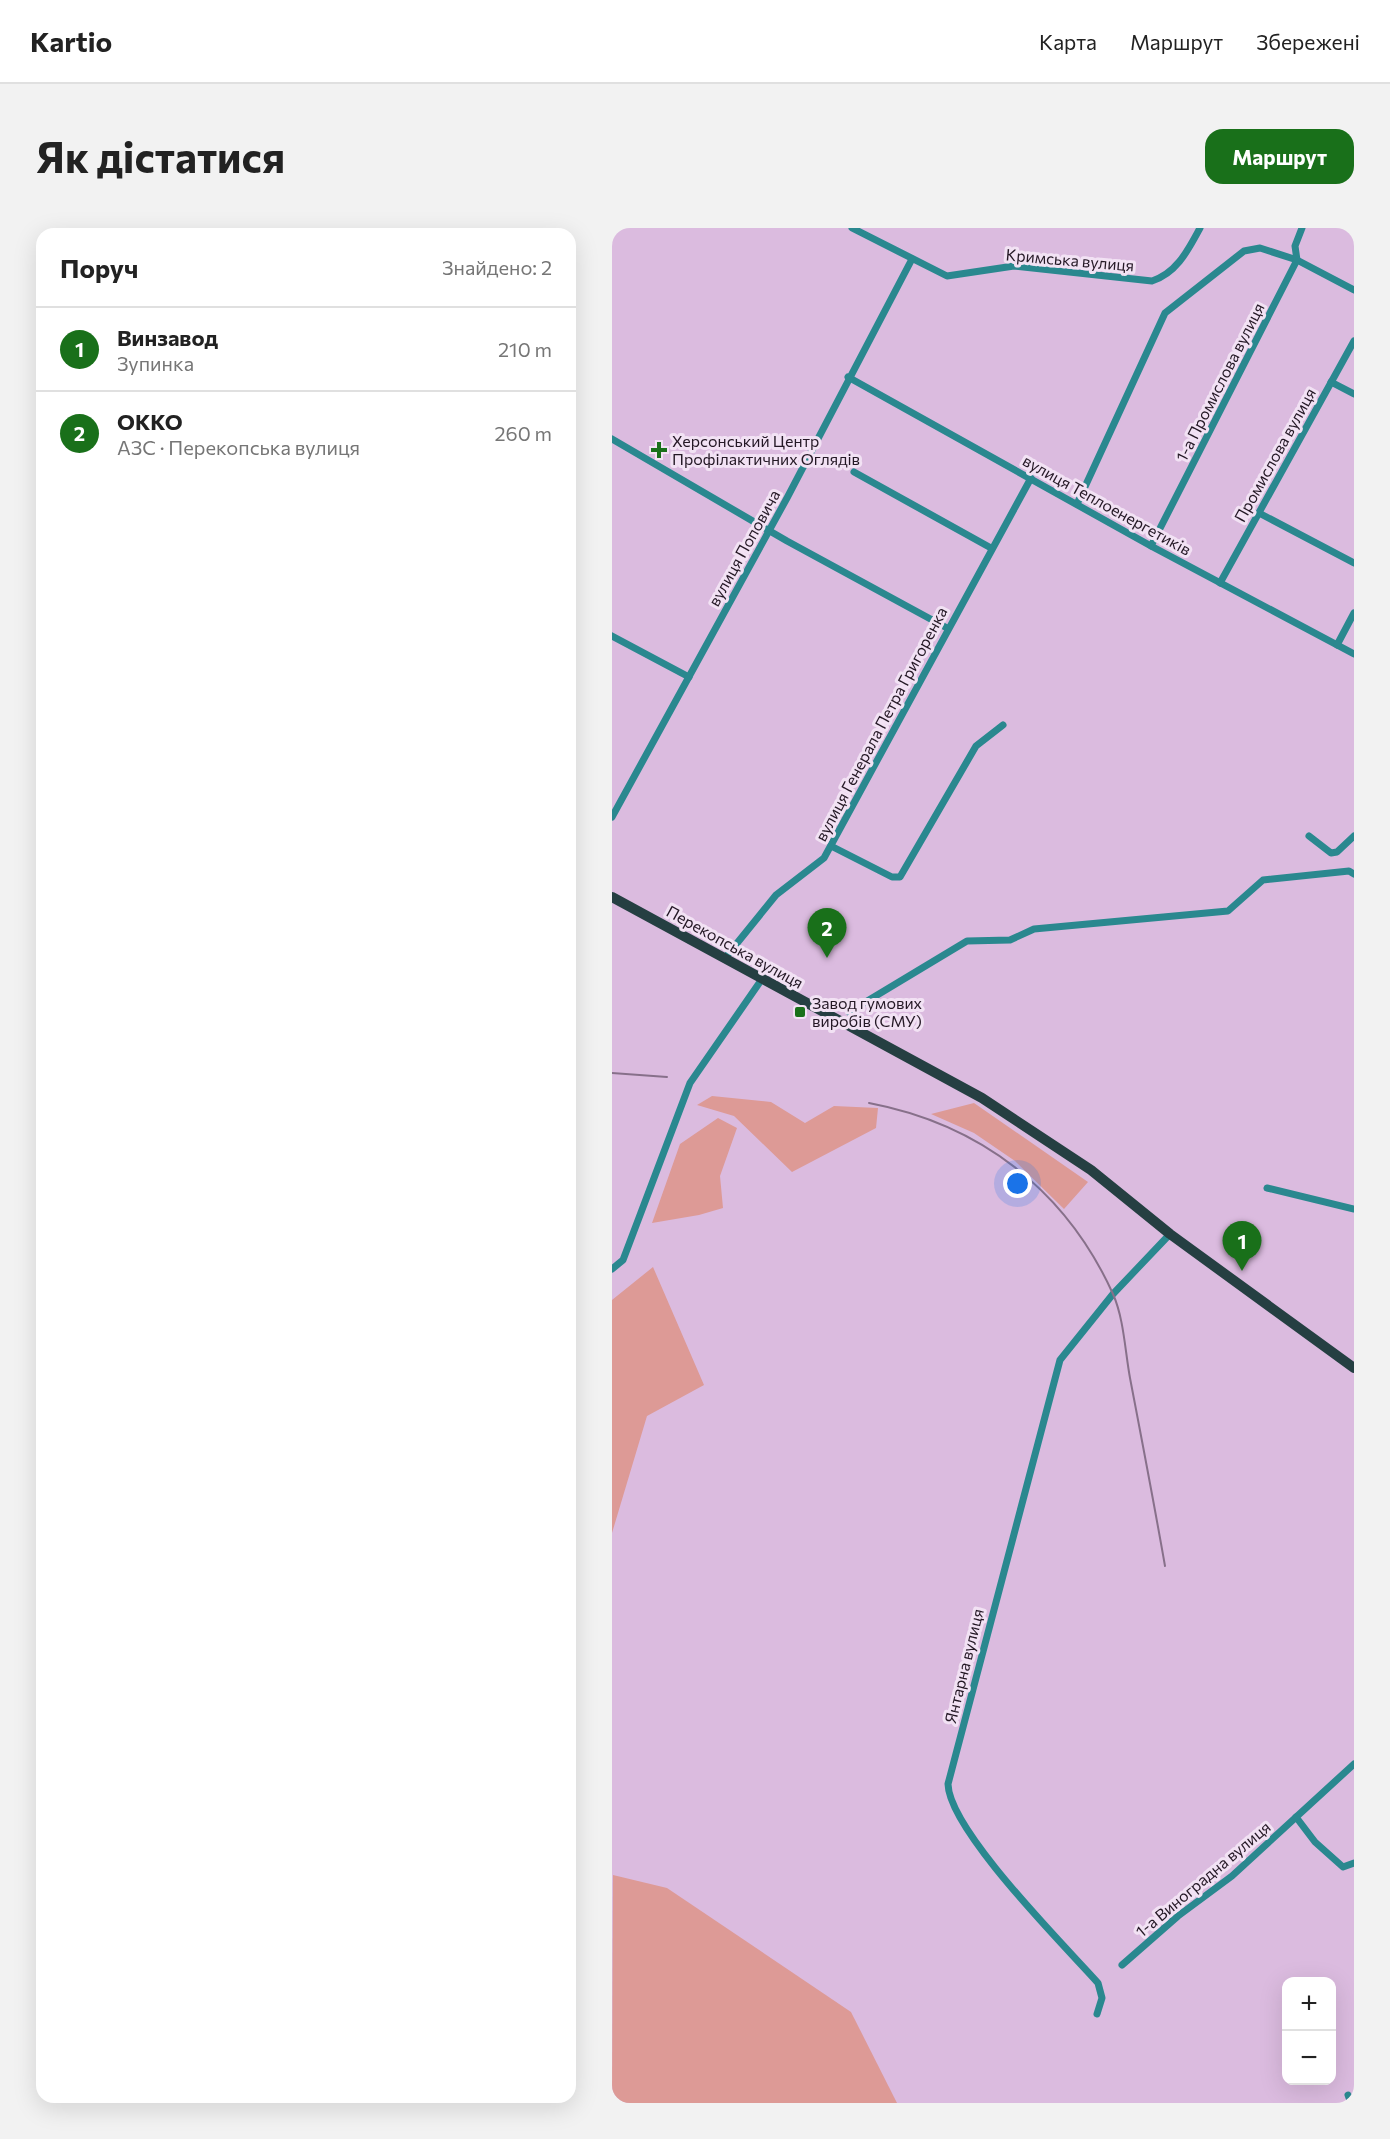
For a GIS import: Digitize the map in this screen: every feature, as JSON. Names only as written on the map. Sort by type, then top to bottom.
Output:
[{"type":"main road","name":"Перекопська вулиця","points":[[612,897],[982,1098],[1102,1179],[1170,1234],[1354,1368]]},
{"type":"street","name":"Кримська вулиця","points":[[852,228],[947,276],[1014,266],[1152,281],[1164,277],[1174,268],[1200,228]]},
{"type":"street","name":"1-а Промислова вулиця","points":[[1151,546],[1297,260],[1294,253],[1302,228]]},
{"type":"street","points":[[1077,504],[1166,313],[1247,249],[1260,248],[1297,260],[1354,290]]},
{"type":"street","name":"вулиця Поповича","points":[[612,817],[770,529],[912,259]]},
{"type":"street","name":"Промислова вулиця","points":[[1220,582],[1354,341]]},
{"type":"street","name":"вулиця Теплоенергетиків","points":[[848,377],[1151,546],[1354,654]]},
{"type":"street","points":[[1331,382],[1354,394]]},
{"type":"street","points":[[612,439],[947,627]]},
{"type":"street","points":[[854,472],[991,549]]},
{"type":"street","name":"вулиця Генерала Петра Григоренка","points":[[725,958],[776,895],[821,861],[831,846],[947,627],[1030,478]]},
{"type":"street","points":[[1258,513],[1354,562]]},
{"type":"street","points":[[1337,645],[1354,614]]},
{"type":"street","points":[[612,636],[689,677]]},
{"type":"street","points":[[831,846],[892,877],[900,877],[976,746],[1003,725]]},
{"type":"street","points":[[1309,836],[1331,853],[1337,852],[1354,836]]},
{"type":"street","points":[[849,1012],[968,941],[1010,940],[1034,929],[1228,911],[1263,880],[1349,871],[1354,874]]},
{"type":"street","points":[[612,1269],[623,1260],[690,1083],[762,979]]},
{"type":"street","points":[[1267,1188],[1354,1209]]},
{"type":"street","name":"Янтарна вулиця","points":[[1097,2014],[1102,1998],[1098,1983],[978,1847],[951,1802],[948,1784],[1059,1360],[1113,1294],[1170,1234]]},
{"type":"street","name":"1-а Виноградна вулиця","points":[[1122,1965],[1178,1916],[1232,1876],[1354,1764]]},
{"type":"street","points":[[1296,1817],[1315,1842],[1343,1867],[1354,1863]]},
{"type":"shaded area","points":[[712,1096],[771,1102],[805,1123],[834,1106],[878,1108],[876,1128],[792,1172],[734,1116],[697,1105]]},
{"type":"shaded area","points":[[974,1103],[1088,1182],[1064,1209],[1015,1161],[974,1133],[931,1114]]},
{"type":"shaded area","points":[[718,1118],[737,1128],[720,1176],[723,1208],[699,1215],[652,1223],[680,1144]]},
{"type":"shaded area","points":[[653,1267],[704,1385],[647,1416],[612,1533],[612,1300]]},
{"type":"shaded area","points":[[613,1875],[667,1888],[851,2012],[897,2103],[612,2103]]},
{"type":"railway","points":[[612,1073],[667,1077]]},
{"type":"railway","points":[[869,1103],[909,1113],[947,1127],[983,1145],[1015,1167],[1044,1193],[1071,1223],[1094,1257],[1113,1294],[1120,1314],[1165,1566]]},
{"type":"place","name":"Херсонський Центр Профілактичних Оглядів","points":[[659,450]]},
{"type":"place","name":"ОККО","points":[[827,958]]},
{"type":"place","name":"Завод гумових виробів (СМУ)","points":[[800,1012]]},
{"type":"place","name":"Винзавод","points":[[1242,1271]]}]
